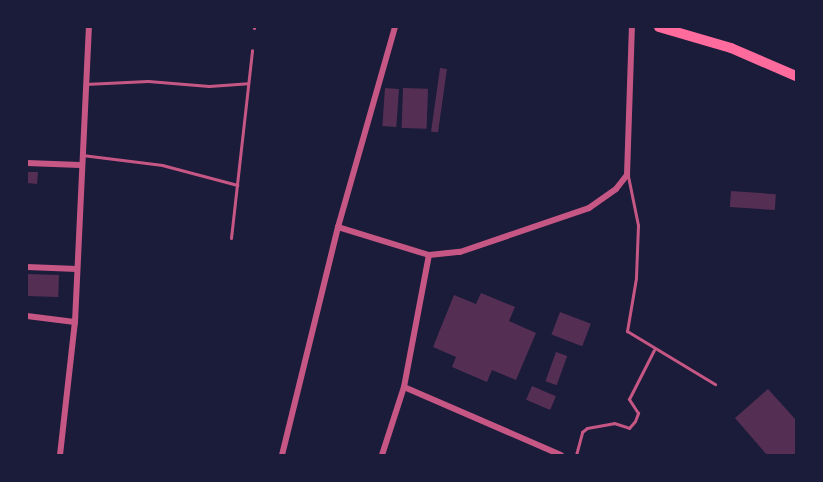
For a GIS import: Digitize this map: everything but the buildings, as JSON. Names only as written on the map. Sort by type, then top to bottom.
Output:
[{"type":"main road","points":[[659,27],[731,48],[796,76]]},
{"type":"street","points":[[60,455],[75,322],[80,155],[89,27]]},
{"type":"street","points":[[282,455],[338,227],[394,27]]},
{"type":"street","points":[[338,227],[429,255],[460,252],[589,208],[604,200],[627,175],[632,27]]},
{"type":"street","points":[[27,163],[80,165]]},
{"type":"street","points":[[382,455],[404,387],[429,255]]},
{"type":"street","points":[[27,267],[77,269]]},
{"type":"street","points":[[27,316],[75,322]]},
{"type":"street","points":[[404,387],[561,455]]},
{"type":"lane","points":[[231,238],[252,50]]},
{"type":"lane","points":[[85,84],[148,81],[209,86],[248,83]]},
{"type":"lane","points":[[80,155],[162,165],[237,185]]},
{"type":"lane","points":[[627,175],[637,207],[636,278],[627,331],[654,350],[715,384]]},
{"type":"lane","points":[[576,455],[582,432],[587,428],[614,423],[629,428],[639,413],[629,399],[654,350]]}]
